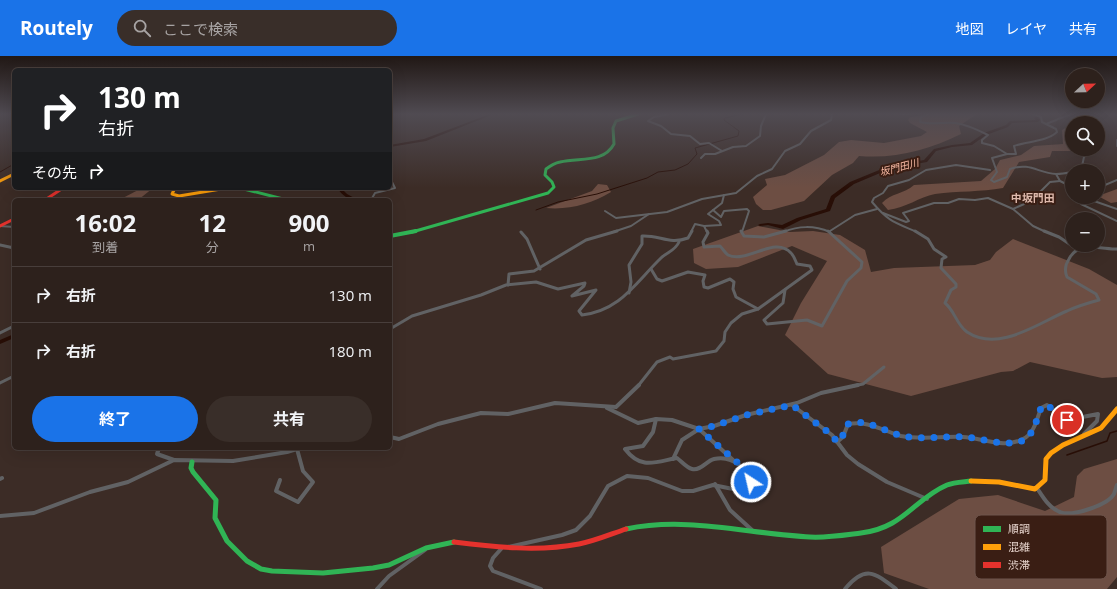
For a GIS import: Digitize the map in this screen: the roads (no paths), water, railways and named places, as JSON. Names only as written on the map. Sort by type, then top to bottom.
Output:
[{"type":"street","points":[[392,236],[414,231],[548,193],[554,187],[552,182],[545,175],[546,169],[555,164],[593,158],[606,153],[613,146],[613,139]]},
{"type":"street","points":[[694,139],[700,144],[711,144],[722,151]]},
{"type":"street","points":[[701,158],[705,154],[712,154],[733,147],[746,146],[758,139]]},
{"type":"street","points":[[605,211],[616,218],[671,211],[702,198],[738,192],[757,176],[772,169],[785,151],[800,144],[804,139]]},
{"type":"street","points":[[983,139],[982,143],[994,146],[1007,154]]},
{"type":"street","points":[[1046,139],[1016,145],[1014,147],[1017,154],[1007,154],[991,158],[997,172],[991,181],[994,182],[1007,177],[1010,169],[1019,166],[1037,167],[1056,174],[1065,172]]},
{"type":"street","points":[[1117,140],[1117,146]]},
{"type":"street","points":[[990,170],[956,165],[926,170],[915,178],[885,188],[883,193],[872,200],[877,210],[899,225],[916,231],[928,239],[934,249],[945,254],[946,257],[942,259],[941,268],[956,284],[956,288],[951,290],[945,303],[951,306],[954,317],[961,327],[970,333],[990,339],[1026,329],[1099,300],[1096,294],[1069,279],[1065,274],[1064,269],[1068,258],[1072,252]]},
{"type":"street","points":[[1056,174],[1060,180],[1065,183]]},
{"type":"street","points":[[0,181],[12,175]]},
{"type":"street","points":[[1013,209],[1031,201],[1050,182],[1060,180]]},
{"type":"street","points":[[1105,185],[1117,180]]},
{"type":"street","points":[[392,182],[396,185],[395,188],[392,189]]},
{"type":"street","points":[[48,198],[60,190]]},
{"type":"street","points":[[174,190],[172,194],[179,196],[215,190]]},
{"type":"street","points":[[248,190],[279,198]]},
{"type":"street","points":[[372,198],[375,193],[387,190]]},
{"type":"street","points":[[629,293],[631,282],[629,266],[642,244],[642,236],[656,236],[666,242],[679,242],[688,238],[695,224],[704,226],[721,225],[719,221],[708,214],[722,202],[724,195]]},
{"type":"street","points":[[882,213],[906,222],[909,221],[909,219],[903,213],[924,206],[948,203],[959,199],[975,200],[985,198],[998,201],[1013,209],[1034,226],[1065,241]]},
{"type":"street","points":[[1080,204],[1117,221]]},
{"type":"street","points":[[1103,204],[1117,209]]},
{"type":"street","points":[[713,210],[721,217],[724,211],[747,209],[749,211],[746,223],[741,230],[744,236],[750,238],[760,238],[776,232],[805,226],[830,231],[844,247],[860,258],[863,265],[847,281],[822,326],[807,320],[767,324],[764,320],[783,303],[785,290]]},
{"type":"street","points":[[830,231],[855,215],[877,210]]},
{"type":"street","points":[[508,285],[509,274],[516,271],[526,273],[540,269],[586,240],[631,226],[650,213]]},
{"type":"street","points":[[0,226],[12,220]]},
{"type":"street","points":[[0,226],[12,227]]},
{"type":"street","points":[[392,438],[398,439],[438,424],[481,413],[508,414],[550,403],[581,403],[613,408],[620,405],[660,360],[716,351],[724,341],[725,332],[731,323],[744,313],[758,309],[800,280],[812,268],[797,264],[792,253],[783,248],[764,249],[735,256],[727,255],[720,246],[704,248],[703,242],[708,233],[704,226]]},
{"type":"street","points":[[521,232],[527,239],[540,269]]},
{"type":"street","points":[[392,328],[412,316],[508,285],[536,282],[558,290],[585,283],[584,286],[572,296],[596,290],[578,311],[582,315],[596,312],[606,308],[629,293],[663,256],[673,252],[679,242]]},
{"type":"street","points":[[0,245],[12,248]]},
{"type":"street","points":[[1105,248],[1117,249]]},
{"type":"street","points":[[651,269],[657,279],[662,281],[688,272],[705,275],[704,287],[707,288],[715,288],[723,280],[730,278],[734,282],[733,293],[735,298],[752,304],[758,309]]},
{"type":"street","points":[[0,333],[12,327]]},
{"type":"street","points":[[674,459],[678,444],[684,436],[699,429],[714,426],[746,415],[792,405],[821,393],[863,384],[880,372],[884,367]]},
{"type":"street","points":[[0,383],[12,377]]},
{"type":"street","points":[[792,405],[832,435],[847,455],[871,472],[887,482],[927,499]]},
{"type":"street","points":[[837,442],[842,437],[848,424],[853,422],[869,425],[903,436],[917,438],[965,437],[993,441],[1018,442],[1029,436],[1033,430],[1041,408],[1047,405],[1067,420],[1074,420],[1088,414],[1098,414],[1097,421],[1080,438]]},
{"type":"street","points":[[607,408],[638,423],[656,419],[672,420],[699,429],[736,464]]},
{"type":"street","points":[[192,462],[192,472],[216,500],[215,518],[221,529],[242,556],[252,564],[261,568],[290,572],[365,569],[394,564],[410,554],[453,542],[502,548],[570,545],[585,543],[625,528],[653,524],[703,524],[755,532],[825,537],[864,533],[890,525],[903,518],[939,489],[962,482],[1003,483],[1035,489],[1047,476],[1046,459],[1051,452],[1058,447],[1102,427],[1117,409]]},
{"type":"street","points":[[541,589],[493,571],[490,566],[493,558],[502,548],[561,535],[576,530],[590,515],[608,484],[627,476],[640,476],[682,491],[695,492],[715,484],[747,490],[750,488],[750,477],[747,471],[725,459],[715,459],[706,462],[698,469],[691,469],[682,461],[674,459],[645,464],[630,457],[625,449],[643,446],[653,432],[656,419]]},
{"type":"street","points":[[158,450],[157,454],[160,456],[174,460],[192,462],[240,460],[293,450]]},
{"type":"street","points":[[280,480],[276,490],[298,502],[313,482],[303,471],[298,450]]},
{"type":"street","points":[[0,516],[34,513],[90,492],[133,481],[174,460]]},
{"type":"street","points":[[715,484],[729,511],[735,518],[755,532]]},
{"type":"street","points":[[1037,488],[1044,500],[1053,508],[1065,514],[1073,515],[1102,503],[1114,493],[1117,485]]},
{"type":"street","points":[[378,589],[389,576],[426,549]]},
{"type":"street","points":[[845,589],[854,576],[862,572],[875,574],[896,589]]},
{"type":"waterway","points":[[392,146],[428,139]]},
{"type":"waterway","points":[[536,210],[558,202],[597,194],[647,178],[658,172],[675,170],[688,164],[697,154],[695,148],[728,139]]},
{"type":"waterway","name":"坂門田川","points":[[760,225],[768,224],[783,227],[799,219],[828,210],[833,197],[852,183],[891,167],[925,161],[935,150],[971,144],[978,139]]},
{"type":"waterway","points":[[0,172],[12,165]]},
{"type":"waterway","points":[[341,190],[345,195],[352,198]]},
{"type":"waterway","points":[[0,342],[12,337]]},
{"type":"waterway","points":[[1067,455],[1107,441],[1110,433],[1117,431]]},
{"type":"district","name":"中坂門田","points":[[1033,197]]}]
